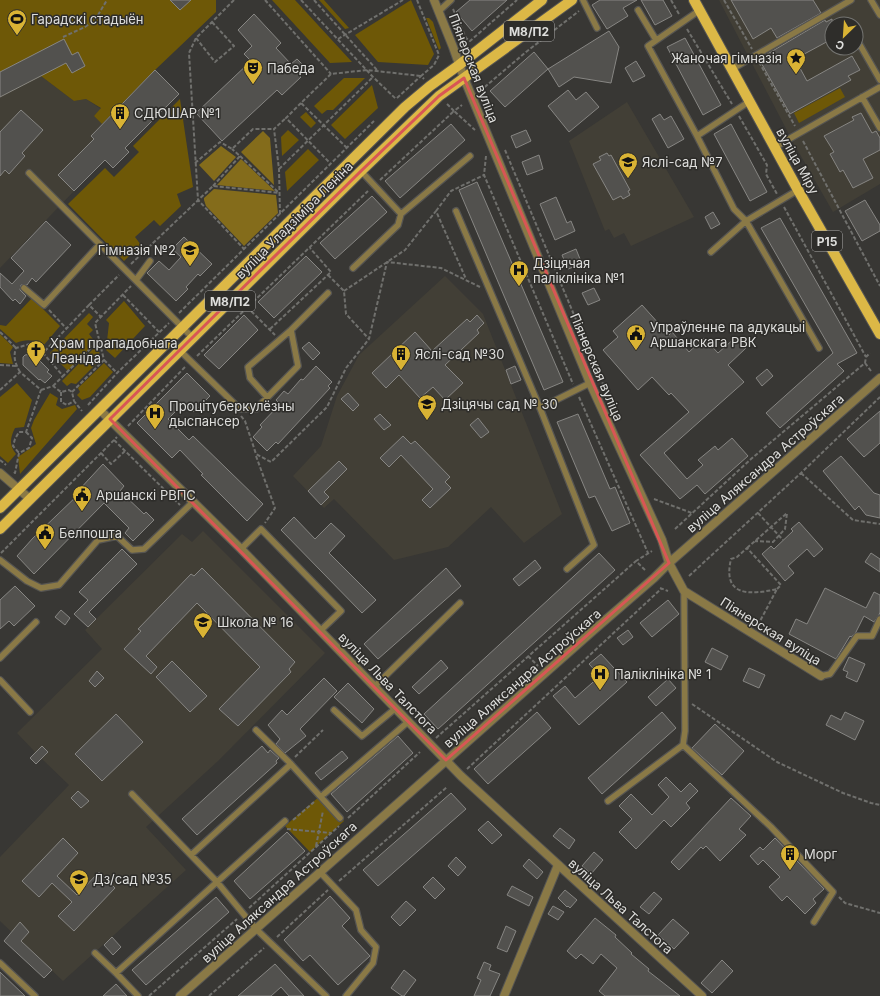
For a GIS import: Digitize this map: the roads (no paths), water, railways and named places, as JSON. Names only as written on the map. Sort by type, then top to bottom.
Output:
[{"type":"main road","name":"вуліца Уладзіміра Леніна","points":[[0,508],[405,107],[542,0]]},
{"type":"main road","name":"вуліца Уладзіміра Леніна","points":[[0,529],[361,171],[439,96],[572,0]]},
{"type":"main road","name":"вуліца Міру","points":[[694,0],[798,190],[880,334]]},
{"type":"street","name":"Піянерская вуліца","points":[[434,0],[464,78],[590,383],[662,540],[669,563],[684,591],[821,676]]},
{"type":"street","name":"вуліца Аляксандра Астроўскага","points":[[180,996],[880,378]]},
{"type":"street","name":"вуліца Льва Талстога","points":[[100,410],[241,549],[461,776],[702,996]]},
{"type":"street","points":[[0,473],[30,499]]},
{"type":"street","points":[[504,996],[558,865]]},
{"type":"lane","points":[[439,10],[450,0]]},
{"type":"lane","points":[[583,0],[597,28]]},
{"type":"lane","points":[[732,69],[851,0]]},
{"type":"lane","points":[[871,0],[880,15]]},
{"type":"lane","points":[[638,10],[656,40]]},
{"type":"lane","points":[[700,10],[648,46],[697,136],[734,209],[746,221],[819,348]]},
{"type":"lane","points":[[864,52],[880,80]]},
{"type":"lane","points":[[775,147],[880,87]]},
{"type":"lane","points":[[862,97],[880,128]]},
{"type":"lane","points":[[697,136],[750,101]]},
{"type":"lane","points":[[353,268],[398,225],[401,214],[470,156]]},
{"type":"lane","points":[[361,171],[401,214]]},
{"type":"lane","points":[[29,173],[193,338]]},
{"type":"lane","points":[[711,252],[746,221],[798,190]]},
{"type":"lane","points":[[456,211],[540,408],[594,545],[568,569]]},
{"type":"lane","points":[[24,288],[44,305],[100,244]]},
{"type":"lane","points":[[136,280],[150,261]]},
{"type":"lane","points":[[267,397],[250,378],[248,367],[291,330],[328,293]]},
{"type":"lane","points":[[169,340],[240,409],[256,409],[298,366],[291,330]]},
{"type":"lane","points":[[540,408],[590,383]]},
{"type":"lane","points":[[0,560],[27,581],[41,588],[59,585],[98,540],[118,536],[132,550],[144,549],[192,502]]},
{"type":"lane","points":[[241,549],[261,529],[341,611],[320,631]]},
{"type":"lane","points":[[608,801],[683,745],[685,731],[684,591]]},
{"type":"lane","points":[[375,686],[460,603]]},
{"type":"lane","points":[[821,676],[830,674],[857,636],[872,636],[880,619]]},
{"type":"lane","points":[[0,658],[36,622]]},
{"type":"lane","points":[[0,680],[30,712]]},
{"type":"lane","points":[[334,710],[362,736],[396,708]]},
{"type":"lane","points":[[322,795],[409,721]]},
{"type":"lane","points":[[256,730],[322,795],[342,819]]},
{"type":"lane","points":[[683,745],[771,827],[833,892],[814,922]]},
{"type":"lane","points":[[191,855],[290,763]]},
{"type":"lane","points":[[132,794],[217,882],[256,929],[326,996]]},
{"type":"lane","points":[[116,973],[217,882],[287,823]]},
{"type":"lane","points":[[320,872],[356,910],[361,930],[376,947],[373,963],[346,996]]},
{"type":"lane","points":[[95,953],[138,996]]},
{"type":"lane","points":[[0,963],[35,996]]},
{"type":"place","name":"Гарадскі стадыён","points":[[17,36]]},
{"type":"place","name":"Жаночая гімназія","points":[[796,75]]},
{"type":"place","name":"Пабеда","points":[[253,85]]},
{"type":"place","name":"СДЮШАР №1","points":[[120,130]]},
{"type":"place","name":"Яслі-сад №7","points":[[628,179]]},
{"type":"place","name":"Гімназія №2","points":[[190,267]]},
{"type":"place","name":"Дзіцячая паліклініка №1","points":[[519,287]]},
{"type":"place","name":"Упраўленне па адукацыі Аршанскага РВК","points":[[636,351]]},
{"type":"place","name":"Храм прападобнага Леаніда","points":[[36,367]]},
{"type":"place","name":"Яслі-сад №30","points":[[401,371]]},
{"type":"place","name":"Дзіцячы сад № 30","points":[[427,421]]},
{"type":"place","name":"Процітуберкулёзны дыспансер","points":[[155,430]]},
{"type":"place","name":"Аршанскі РВПС","points":[[82,512]]},
{"type":"place","name":"Белпошта","points":[[45,550]]},
{"type":"place","name":"Школа № 16","points":[[203,639]]},
{"type":"place","name":"Паліклініка № 1","points":[[600,691]]},
{"type":"place","name":"Морг","points":[[790,871]]},
{"type":"place","name":"Дз/сад №35","points":[[79,896]]}]
